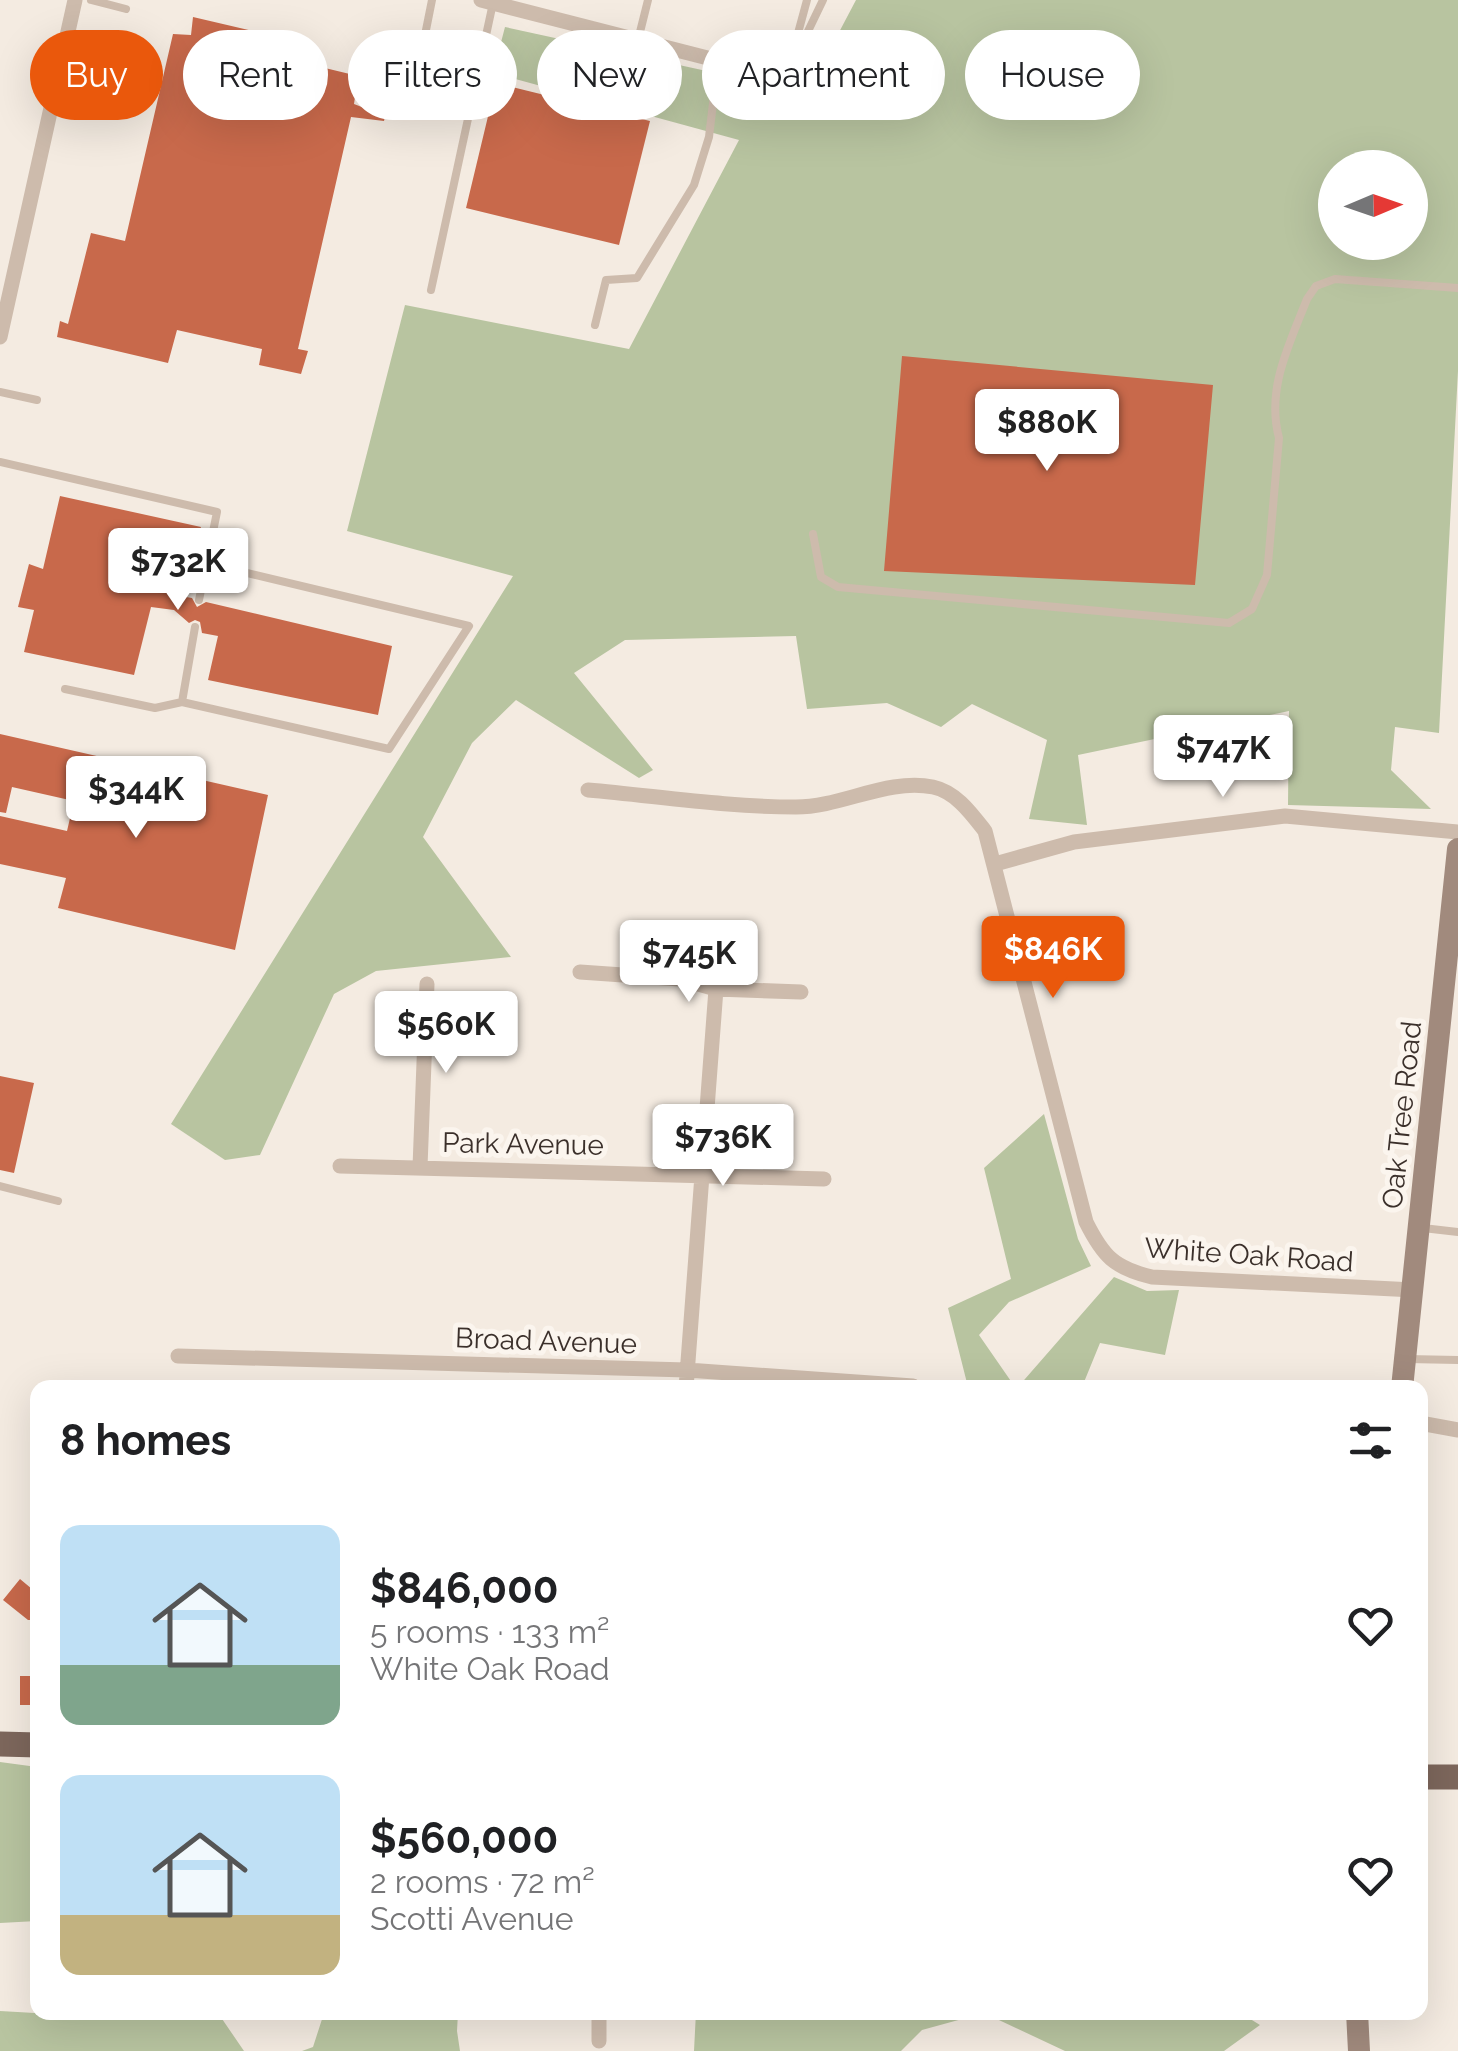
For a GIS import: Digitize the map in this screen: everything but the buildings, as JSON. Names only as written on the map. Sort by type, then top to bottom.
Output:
[{"type":"main road","points":[[0,1744],[30,1744]]},
{"type":"main road","points":[[1428,1776],[1458,1777]]},
{"type":"street","points":[[0,338],[5,289],[75,0]]},
{"type":"street","points":[[487,2],[598,30]]},
{"type":"street","name":"White Oak Road","points":[[588,790],[798,807],[909,785],[937,788],[965,805],[985,830],[1086,1222],[1100,1249],[1124,1271],[1152,1277],[1414,1290]]},
{"type":"street","points":[[995,864],[1074,842],[1284,816],[1458,832]]},
{"type":"street","name":"Oak Tree Road","points":[[1403,1380],[1458,849]]},
{"type":"street","points":[[580,972],[680,979],[716,989],[801,992]]},
{"type":"street","points":[[420,1167],[427,984]]},
{"type":"street","points":[[686,1380],[716,989]]},
{"type":"street","name":"Park Avenue","points":[[340,1166],[824,1179]]},
{"type":"street","name":"Broad Avenue","points":[[178,1356],[686,1370],[828,1380]]},
{"type":"street","points":[[1428,1425],[1458,1430]]},
{"type":"street","points":[[599,2020],[599,2041]]},
{"type":"street","points":[[1357,2020],[1358,2051]]},
{"type":"lane","points":[[92,0],[121,5]]},
{"type":"lane","points":[[427,30],[432,0]]},
{"type":"lane","points":[[640,30],[648,0]]},
{"type":"lane","points":[[799,30],[807,0]]},
{"type":"lane","points":[[809,30],[823,0]]},
{"type":"lane","points":[[430,290],[487,2]]},
{"type":"lane","points":[[595,325],[606,280],[637,278],[694,184],[711,120]]},
{"type":"lane","points":[[814,534],[822,576],[838,587],[1229,623],[1252,609],[1267,575],[1279,438],[1273,416],[1274,394],[1306,299],[1316,286],[1336,279],[1458,288]]},
{"type":"lane","points":[[0,392],[37,400]]},
{"type":"lane","points":[[0,462],[217,512],[199,600]]},
{"type":"lane","points":[[64,689],[155,708],[182,702],[389,749],[469,626],[205,563]]},
{"type":"lane","points":[[182,702],[195,627]]},
{"type":"lane","points":[[0,1186],[58,1200]]},
{"type":"lane","points":[[1421,1228],[1458,1232]]},
{"type":"lane","points":[[1406,1359],[1458,1360]]},
{"type":"green space","points":[[856,0],[1458,0],[1458,371],[1439,733],[1395,727],[1391,770],[1431,809],[1288,805],[1289,711],[1078,755],[1087,825],[1029,819],[1047,740],[972,704],[941,727],[887,703],[807,709],[796,636],[625,640],[574,673],[653,770],[639,778],[516,700],[472,743],[423,837],[511,957],[376,971],[334,994],[260,1155],[225,1160],[171,1124],[513,576],[347,531],[405,305],[629,349],[739,140],[666,120],[682,120],[682,66],[702,70],[702,120],[945,120],[945,30],[840,30]]},
{"type":"green space","points":[[505,27],[537,34],[537,85],[517,80],[517,30],[504,30]]},
{"type":"green space","points":[[1044,1114],[1078,1239],[1091,1266],[1009,1302],[979,1335],[1010,1380],[966,1380],[948,1308],[1011,1279],[984,1168]]},
{"type":"green space","points":[[1114,1277],[1147,1291],[1179,1290],[1165,1355],[1100,1343],[1085,1380],[1024,1380]]},
{"type":"green space","points":[[0,1762],[30,1766],[30,1921],[0,1923]]},
{"type":"green space","points":[[0,2011],[30,2013],[30,2020],[223,2020],[244,2051],[0,2051]]},
{"type":"green space","points":[[322,2020],[458,2020],[460,2051],[302,2051],[313,2047]]},
{"type":"green space","points":[[696,2020],[958,2020],[922,2030],[901,2051],[694,2051]]},
{"type":"green space","points":[[999,2020],[1252,2020],[1260,2025],[1224,2051],[1065,2051]]}]
